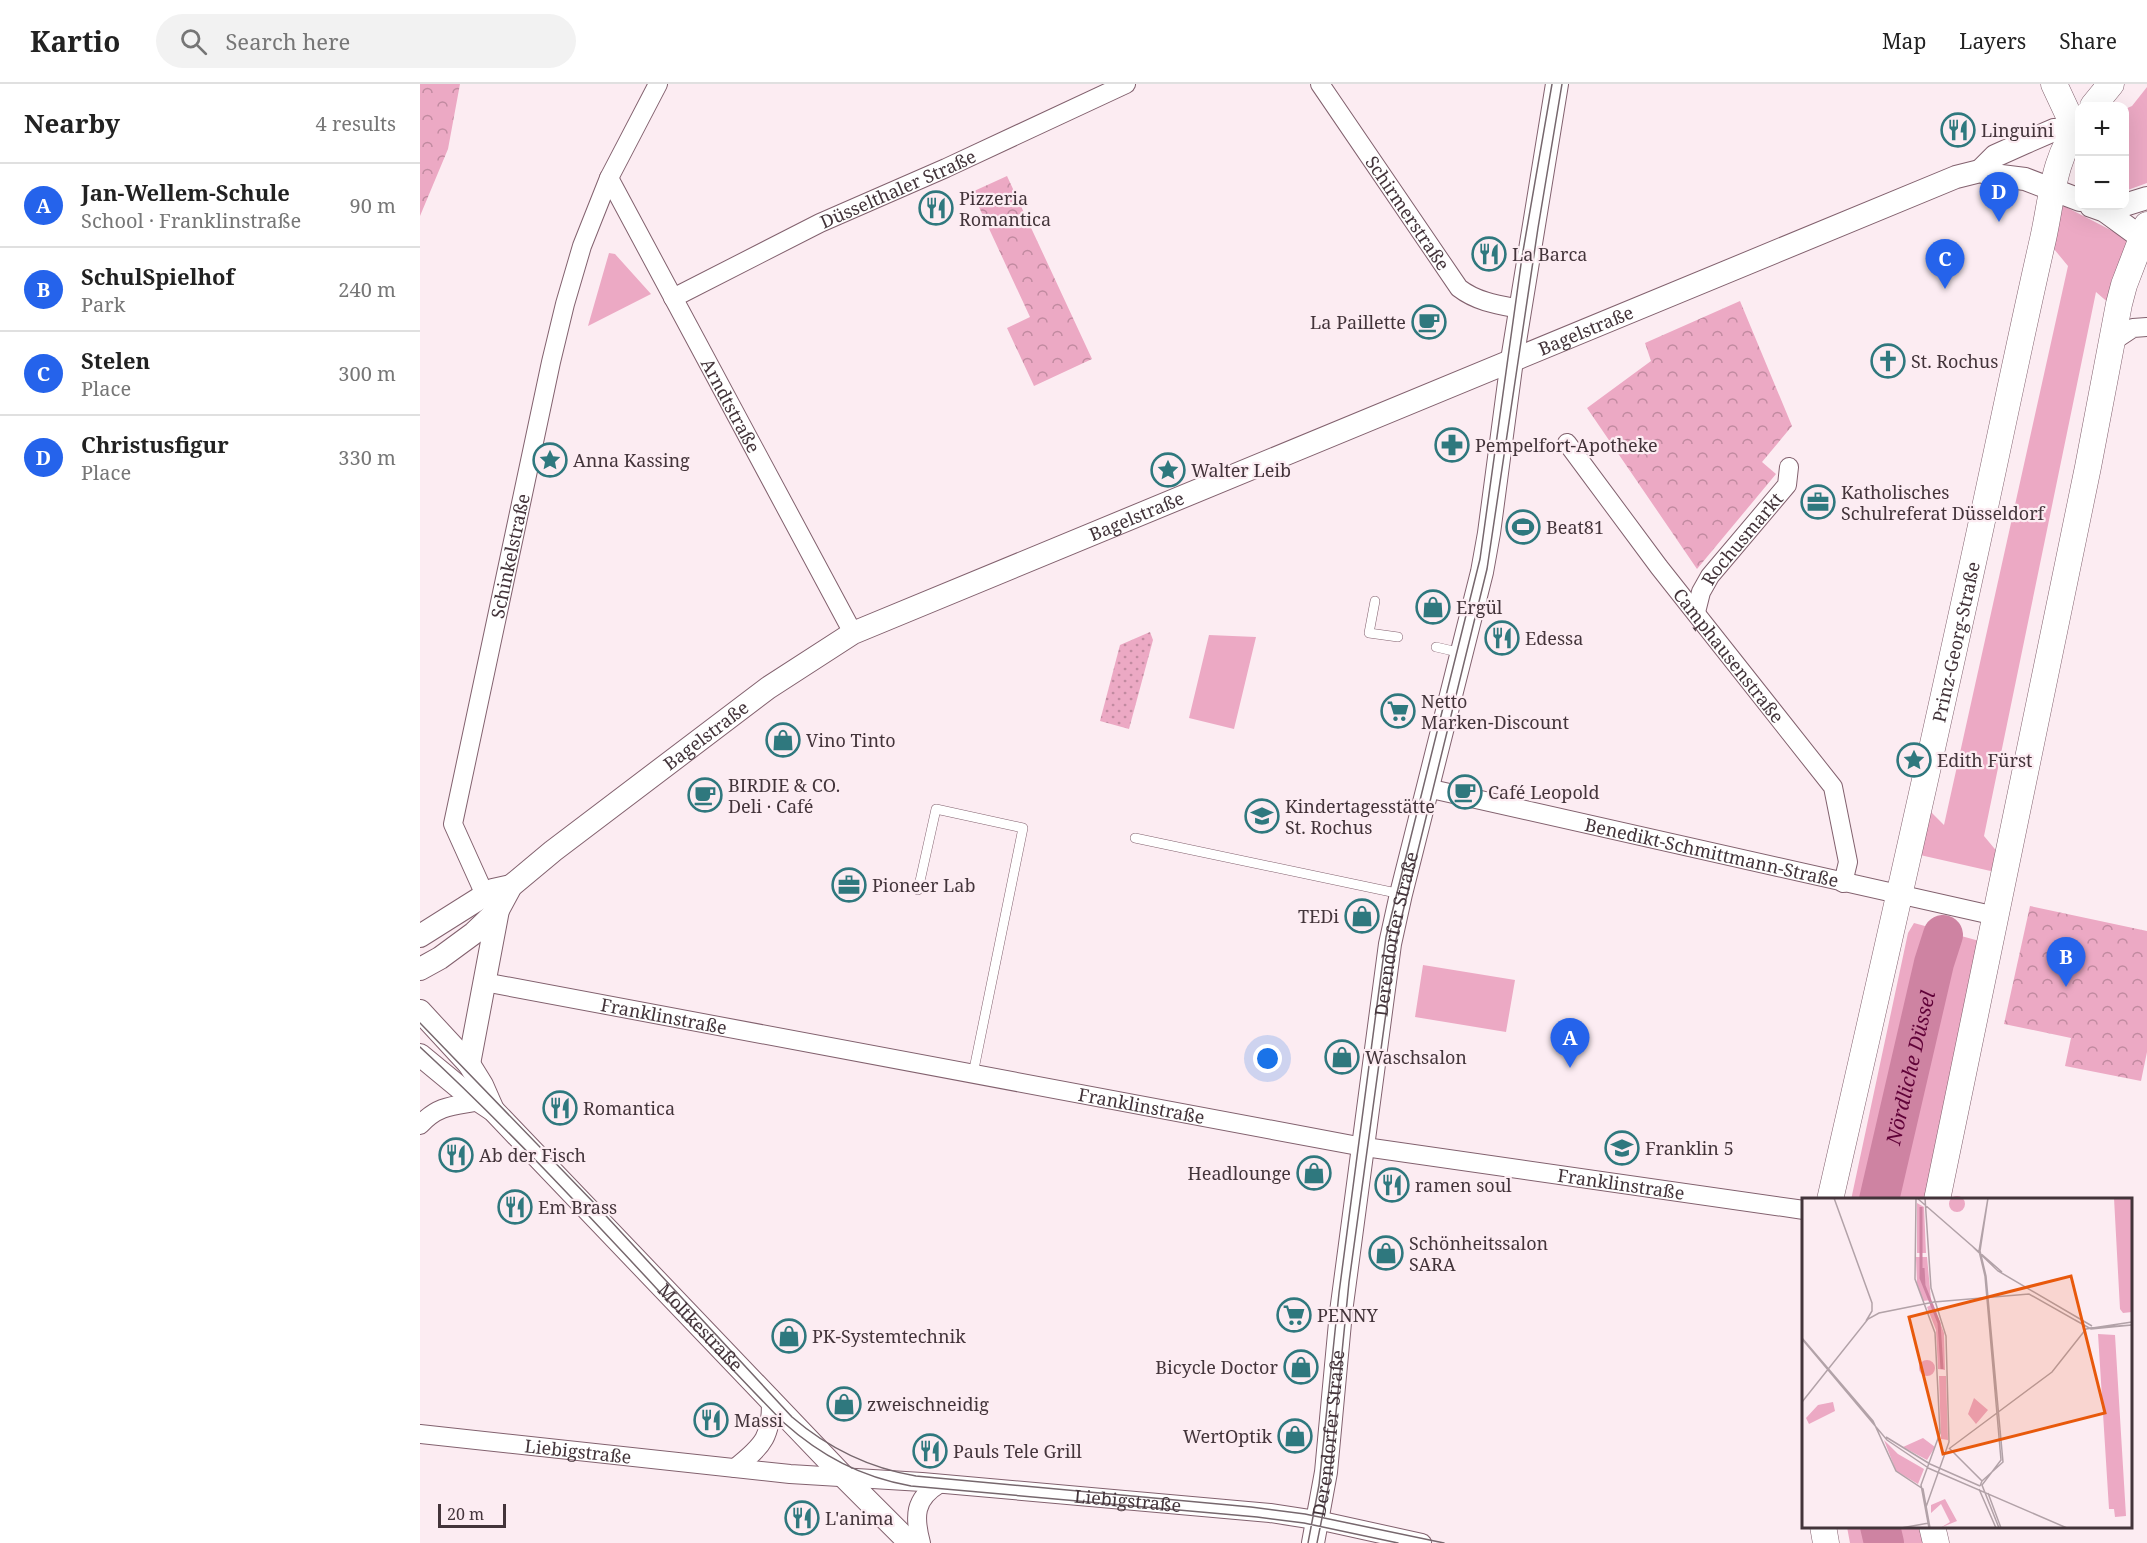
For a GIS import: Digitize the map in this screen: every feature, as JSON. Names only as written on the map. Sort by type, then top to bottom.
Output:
[{"type":"main road","points":[[2054,84],[2075,122]]},
{"type":"main road","points":[[2096,102],[2111,84]]},
{"type":"main road","name":"Prinz-Georg-Straße","points":[[1830,1198],[2044,234],[2051,188],[2061,155],[2075,130]]},
{"type":"main road","points":[[1937,1198],[2124,285],[2145,236]]},
{"type":"main road","points":[[1823,1528],[1826,1543]]},
{"type":"main road","points":[[1932,1528],[1936,1543]]},
{"type":"street","name":"Schinkelstraße","points":[[492,902],[453,824],[551,362],[582,246],[609,178],[658,84]]},
{"type":"street","name":"Düsselthaler Straße","points":[[673,298],[820,223],[946,168],[1126,84]]},
{"type":"street","name":"Schirmerstraße","points":[[1320,84],[1459,288],[1469,296],[1520,309]]},
{"type":"street","name":"Derendorfer Straße","points":[[1313,1543],[1326,1472],[1341,1312],[1390,944],[1482,572],[1512,360],[1557,84]]},
{"type":"street","name":"Bagelstraße","points":[[420,969],[459,945],[492,902],[497,888],[511,886],[553,851],[768,688],[853,633],[1956,177],[1980,171],[1995,156],[2054,130],[2075,126]]},
{"type":"street","name":"Bagelstraße","points":[[1980,171],[2025,179],[2075,198]]},
{"type":"street","name":"Arndtstraße","points":[[609,178],[853,633]]},
{"type":"street","points":[[2129,202],[2147,198]]},
{"type":"street","points":[[2101,210],[2145,236]]},
{"type":"street","points":[[2112,342],[2133,328],[2147,327]]},
{"type":"street","name":"Camphausenstraße","points":[[1567,443],[1659,567],[1833,787],[1848,862],[1843,883]]},
{"type":"street","name":"Rochusmarkt","points":[[1696,612],[1701,592],[1710,576],[1787,485],[1789,467]]},
{"type":"street","name":"Benedikt-Schmittmann-Straße","points":[[1427,788],[1996,916]]},
{"type":"street","name":"Bagelstraße","points":[[420,936],[492,902]]},
{"type":"street","points":[[468,1064],[483,982],[492,902]]},
{"type":"street","name":"Franklinstraße","points":[[483,982],[1363,1147],[1802,1210]]},
{"type":"street","name":"Moltkestraße","points":[[420,1011],[468,1064],[482,1085],[487,1105]]},
{"type":"street","name":"Moltkestraße","points":[[420,1055],[487,1105],[910,1543]]},
{"type":"street","points":[[420,1125],[429,1116],[443,1108],[487,1105]]},
{"type":"street","points":[[735,1468],[753,1454],[766,1437],[772,1420],[771,1398]]},
{"type":"street","name":"Liebigstraße","points":[[420,1434],[735,1468],[1270,1513],[1422,1543]]},
{"type":"street","points":[[921,1543],[917,1523],[918,1509],[923,1495],[939,1484]]},
{"type":"lane","points":[[1375,601],[1369,633],[1398,637]]},
{"type":"lane","points":[[1436,647],[1462,653]]},
{"type":"lane","points":[[918,890],[936,809],[1023,828],[973,1074]]},
{"type":"lane","points":[[1135,838],[1401,894]]},
{"type":"green space","points":[[420,84],[460,84],[448,149],[420,216]]},
{"type":"green space","points":[[2147,87],[2147,183],[2129,190],[2129,107]]},
{"type":"green space","points":[[1007,176],[1092,359],[1034,386],[1007,328],[1030,317],[972,192]]},
{"type":"green space","points":[[2058,205],[2128,239],[2111,305],[2096,292],[1984,836],[1999,854],[1995,872],[1920,855],[1930,811],[1944,825],[2068,266],[2054,249]]},
{"type":"green space","points":[[609,253],[615,254],[651,294],[588,326]]},
{"type":"green space","points":[[1740,301],[1792,426],[1762,462],[1776,474],[1697,569],[1587,408],[1651,361],[1645,343]]},
{"type":"green space","points":[[1150,632],[1153,640],[1129,729],[1100,721],[1120,645]]},
{"type":"green space","points":[[1209,635],[1256,637],[1234,729],[1189,718]]},
{"type":"green space","points":[[2030,906],[2147,931],[2147,1052],[2141,1081],[2065,1066],[2071,1038],[2004,1024]]},
{"type":"green space","points":[[1914,923],[1983,942],[1927,1198],[1851,1198],[1908,933]]},
{"type":"green space","points":[[1423,965],[1515,980],[1506,1032],[1415,1017]]},
{"type":"green space","points":[[1847,1528],[1924,1528],[1928,1543],[1850,1543]]},
{"type":"waterway","name":"Nördliche Düssel","points":[[1879,1198],[1934,963],[1943,935]]},
{"type":"waterway","name":"Nördliche Düssel","points":[[1880,1528],[1884,1543]]},
{"type":"tram line","points":[[1308,1543],[1319,1485],[1339,1293],[1386,937],[1480,559],[1522,257],[1552,84]]},
{"type":"tram line","points":[[1317,1543],[1329,1483],[1349,1282],[1396,940],[1487,569],[1562,84]]},
{"type":"tram line","points":[[420,1023],[596,1205],[792,1417],[820,1438],[850,1455],[882,1468],[916,1476],[1251,1507],[1305,1514],[1444,1543]]},
{"type":"tram line","points":[[420,1047],[514,1138],[783,1422],[812,1445],[842,1463],[875,1477],[911,1486],[1257,1517],[1304,1523],[1398,1543]]},
{"type":"place","name":"Linguini","points":[[1958,130]]},
{"type":"place","name":"Pizzeria Romantica","points":[[936,208]]},
{"type":"place","name":"Christusfigur","points":[[1999,222]]},
{"type":"place","name":"La Barca","points":[[1489,254]]},
{"type":"place","name":"Stelen","points":[[1945,289]]},
{"type":"place","name":"La Paillette","points":[[1429,322]]},
{"type":"place","name":"St. Rochus","points":[[1888,361]]},
{"type":"place","name":"Pempelfort-Apotheke","points":[[1452,445]]},
{"type":"place","name":"Anna Kassing","points":[[550,460]]},
{"type":"place","name":"Walter Leib","points":[[1168,470]]},
{"type":"place","name":"Katholisches Schulreferat Düsseldorf","points":[[1818,502]]},
{"type":"place","name":"Beat81","points":[[1523,527]]},
{"type":"place","name":"Ergül","points":[[1433,607]]},
{"type":"place","name":"Edessa","points":[[1502,638]]},
{"type":"place","name":"Netto Marken-Discount","points":[[1398,711]]},
{"type":"place","name":"Vino Tinto","points":[[783,740]]},
{"type":"place","name":"Edith Fürst","points":[[1914,760]]},
{"type":"place","name":"Café Leopold","points":[[1465,792]]},
{"type":"place","name":"BIRDIE & CO. Deli · Café","points":[[705,795]]},
{"type":"place","name":"Kindertagesstätte St. Rochus","points":[[1262,816]]},
{"type":"place","name":"Pioneer Lab","points":[[849,885]]},
{"type":"place","name":"TEDi","points":[[1362,916]]},
{"type":"place","name":"SchulSpielhof","points":[[2066,987]]},
{"type":"place","name":"Waschsalon","points":[[1342,1057]]},
{"type":"place","name":"Jan-Wellem-Schule","points":[[1570,1068]]},
{"type":"place","name":"Romantica","points":[[560,1108]]},
{"type":"place","name":"Franklin 5","points":[[1622,1148]]},
{"type":"place","name":"Ab der Fisch","points":[[456,1155]]},
{"type":"place","name":"Headlounge","points":[[1314,1173]]},
{"type":"place","name":"ramen soul","points":[[1392,1185]]},
{"type":"place","name":"Em Brass","points":[[515,1207]]},
{"type":"place","name":"Schönheitssalon SARA","points":[[1386,1253]]},
{"type":"place","name":"PENNY","points":[[1294,1315]]},
{"type":"place","name":"PK-Systemtechnik","points":[[789,1336]]},
{"type":"place","name":"Bicycle Doctor","points":[[1301,1367]]},
{"type":"place","name":"zweischneidig","points":[[844,1404]]},
{"type":"place","name":"Massi","points":[[711,1420]]},
{"type":"place","name":"WertOptik","points":[[1295,1436]]},
{"type":"place","name":"Pauls Tele Grill","points":[[930,1451]]},
{"type":"place","name":"L'anima","points":[[802,1518]]}]
